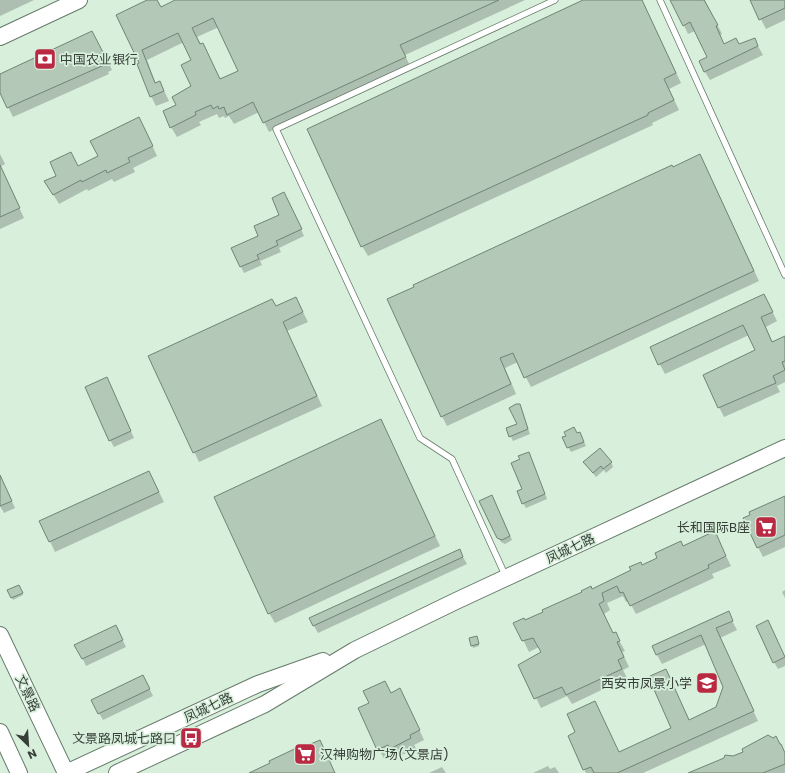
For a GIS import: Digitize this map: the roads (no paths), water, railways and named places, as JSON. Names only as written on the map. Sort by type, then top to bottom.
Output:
[{"type":"street","points":[[0,37],[79,0]]},
{"type":"street","name":"凤城七路","points":[[117,773],[265,704],[355,650],[785,448]]},
{"type":"street","name":"文景路","points":[[0,635],[66,773]]},
{"type":"street","name":"凤城七路","points":[[66,773],[258,684],[355,650]]},
{"type":"street","points":[[0,732],[19,773]]},
{"type":"lane","points":[[506,578],[452,459],[420,438],[276,129],[555,0]]},
{"type":"lane","points":[[660,0],[785,275]]},
{"type":"place","name":"中国农业银行","points":[[45,59]]},
{"type":"place","name":"长和国际B座","points":[[766,527]]},
{"type":"place","name":"西安市凤景小学","points":[[707,683]]},
{"type":"place","name":"文景路凤城七路口","points":[[191,738]]},
{"type":"place","name":"汉神购物广场(文景店)","points":[[305,754]]}]
